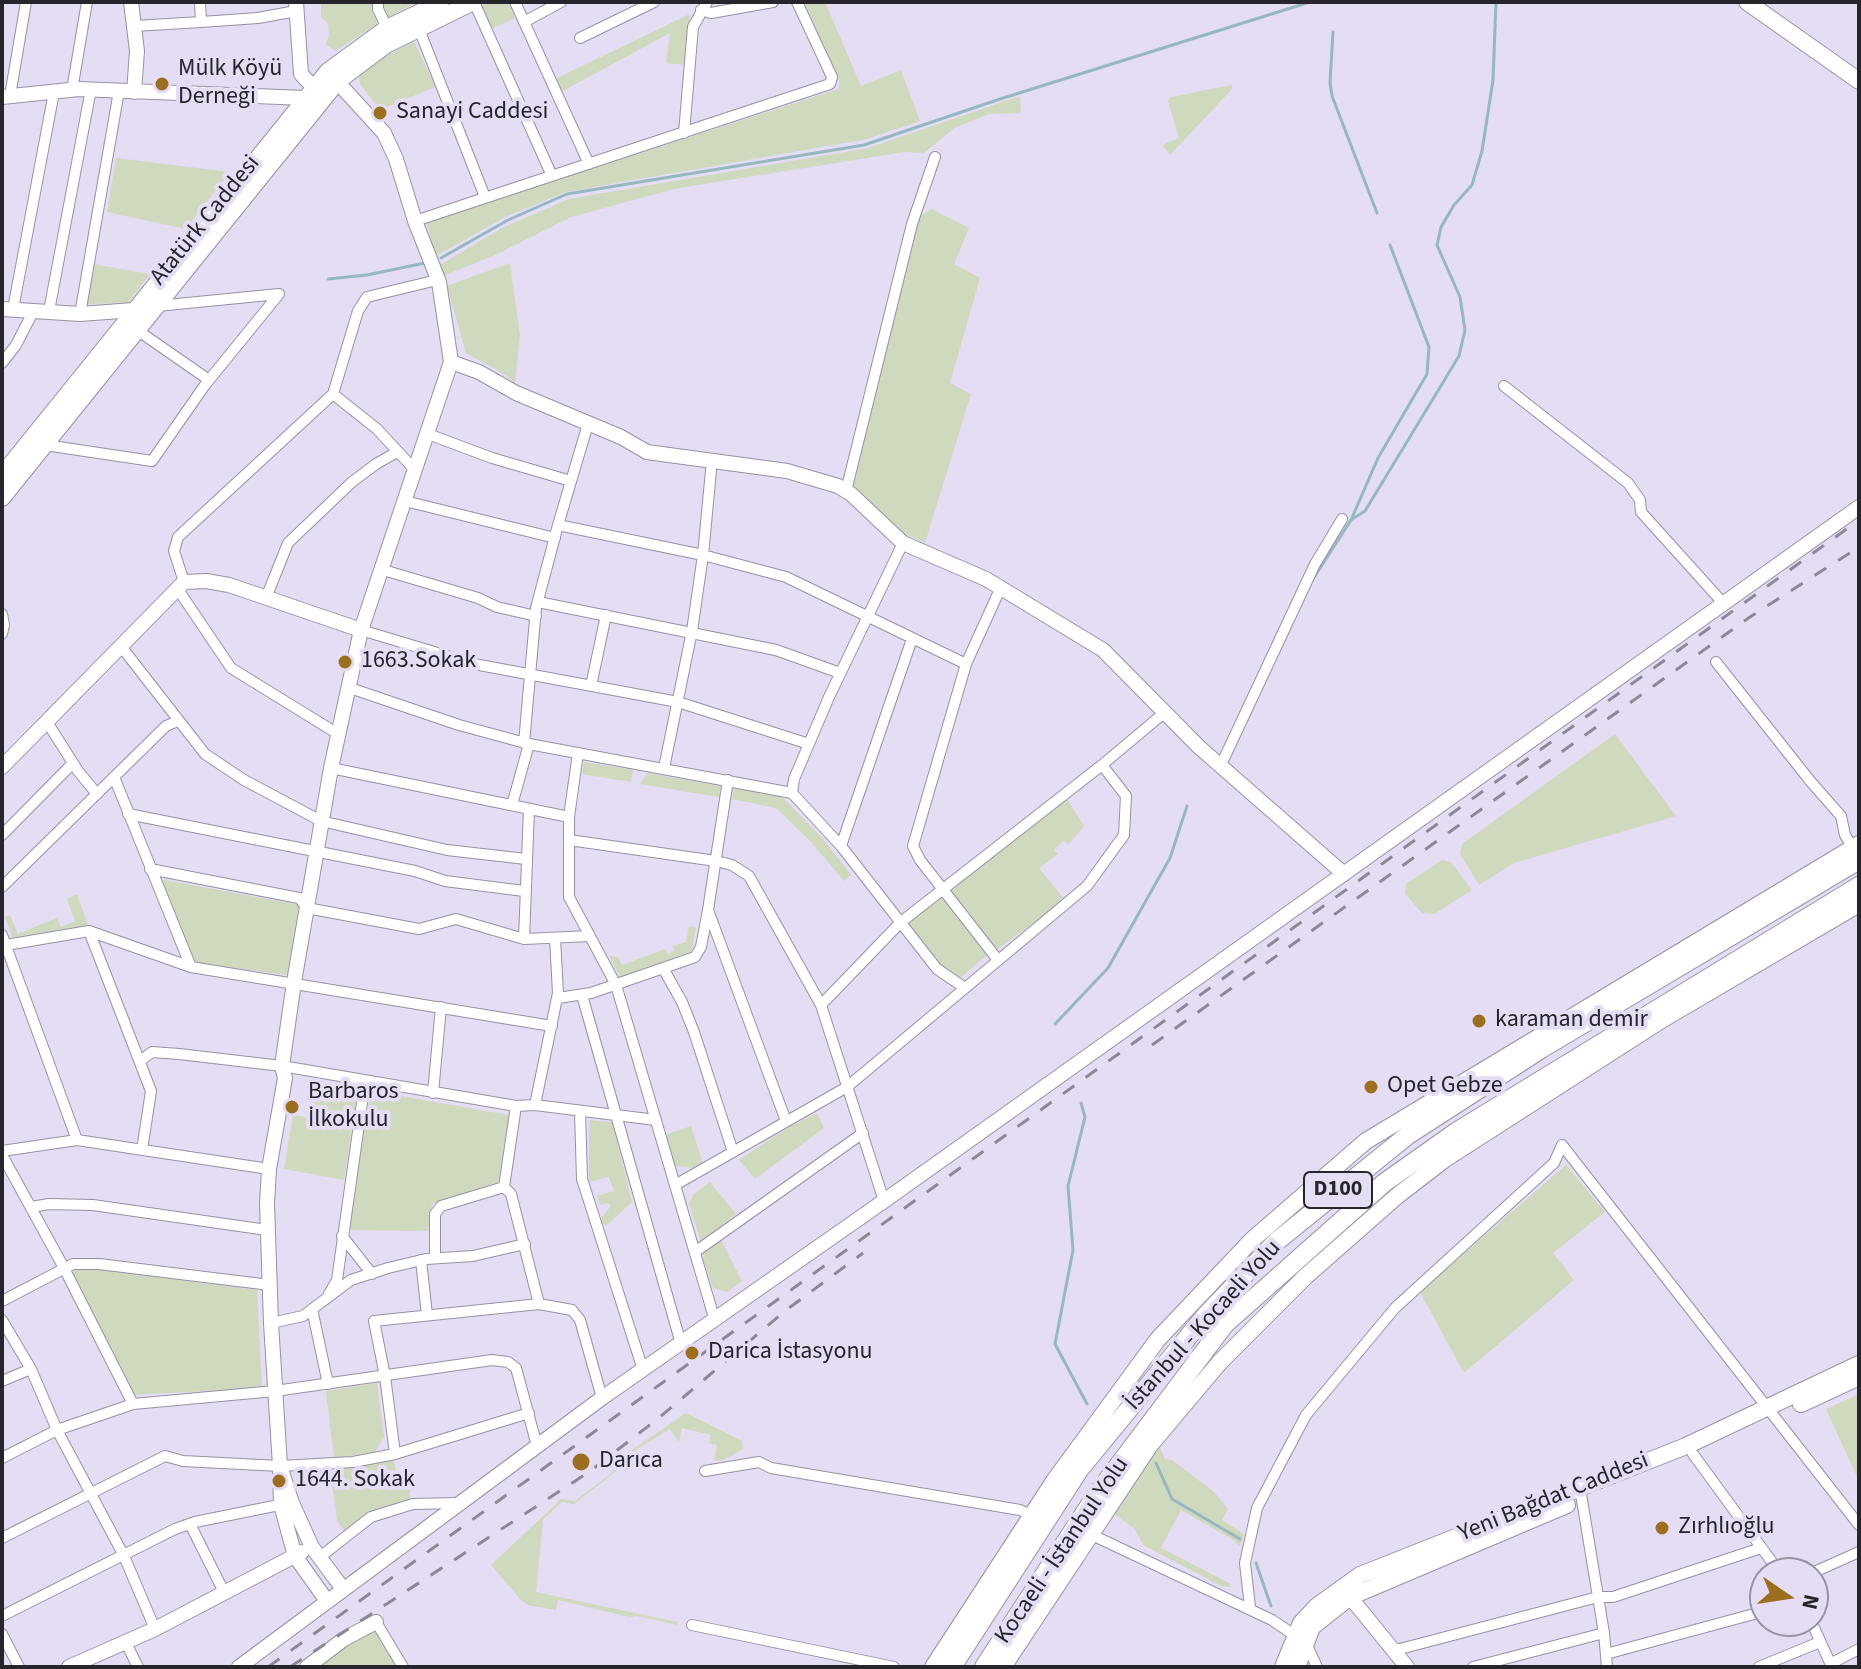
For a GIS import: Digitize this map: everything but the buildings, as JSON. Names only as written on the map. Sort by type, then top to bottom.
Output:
[{"type":"highway","name":"İstanbul - Kocaeli Yolu","points":[[952,1667],[1079,1470],[1206,1315],[1277,1241],[1408,1135],[1857,851]]},
{"type":"highway","name":"Kocaeli - İstanbul Yolu","points":[[984,1667],[1106,1482],[1225,1324],[1384,1183],[1456,1132],[1859,886]]},
{"type":"main road","name":"Atatürk Caddesi","points":[[2,475],[8,457],[134,310],[309,93],[387,28],[441,2]]},
{"type":"main road","points":[[2,498],[157,306],[333,76],[386,45],[473,2]]},
{"type":"main road","points":[[1747,2],[1859,81]]},
{"type":"main road","points":[[933,1667],[1031,1515],[1158,1339],[1253,1239],[1366,1141],[1857,851]]},
{"type":"main road","points":[[1003,1667],[1150,1445],[1220,1362],[1306,1276],[1397,1196],[1445,1159],[1663,1019],[1859,904]]},
{"type":"main road","name":"Yeni Bağdat Caddesi","points":[[1297,1667],[1301,1623],[1317,1606],[1360,1575],[1693,1454],[1859,1364]]},
{"type":"main road","name":"Yeni Bağdat Caddesi","points":[[1283,1667],[1312,1627],[1350,1597],[1686,1446],[1859,1377]]},
{"type":"street","points":[[26,2],[6,97],[91,89],[309,93],[301,74],[296,7],[258,18],[134,26]]},
{"type":"street","points":[[72,90],[87,2]]},
{"type":"street","points":[[80,314],[137,51],[131,2]]},
{"type":"street","points":[[200,2],[201,22]]},
{"type":"street","points":[[378,2],[387,28]]},
{"type":"street","points":[[473,2],[552,176]]},
{"type":"street","points":[[515,2],[589,164]]},
{"type":"street","points":[[524,22],[561,2]]},
{"type":"street","points":[[684,133],[693,27],[702,5],[711,13],[773,2]]},
{"type":"street","points":[[415,221],[830,84],[832,77],[797,2]]},
{"type":"street","points":[[580,38],[646,4]]},
{"type":"street","points":[[419,29],[485,197]]},
{"type":"street","points":[[327,1601],[295,1556],[280,1466],[267,1230],[269,1169],[285,1078],[282,1066],[294,982],[347,687],[380,569],[451,362],[439,282],[415,221],[396,159],[384,133],[333,76]]},
{"type":"street","points":[[2,363],[42,311],[91,89]]},
{"type":"street","points":[[54,92],[8,309],[80,314],[134,310]]},
{"type":"street","points":[[846,491],[912,224],[935,157]]},
{"type":"street","points":[[338,734],[231,668],[180,585],[174,551],[178,537],[333,394],[358,311],[367,297],[439,282]]},
{"type":"street","points":[[45,445],[152,461],[209,380],[279,294],[157,306]]},
{"type":"street","points":[[137,330],[209,380]]},
{"type":"street","points":[[451,362],[647,452],[787,471],[846,491],[903,543],[1001,587],[1103,650],[1199,747],[1344,874]]},
{"type":"street","points":[[1504,386],[1628,483],[1640,500],[1641,512],[1724,604]]},
{"type":"street","points":[[333,394],[377,429],[414,469]]},
{"type":"street","points":[[512,805],[527,743],[529,674],[538,602],[588,424]]},
{"type":"street","points":[[428,434],[492,458],[571,481]]},
{"type":"street","points":[[266,598],[288,543],[352,482],[397,452]]},
{"type":"street","points":[[664,768],[692,631],[712,460]]},
{"type":"street","points":[[405,501],[555,538]]},
{"type":"street","points":[[239,1667],[602,1398],[715,1321],[1859,507]]},
{"type":"street","points":[[1221,765],[1315,564],[1342,519]]},
{"type":"street","points":[[558,525],[703,555],[786,577],[966,664]]},
{"type":"street","points":[[792,793],[794,779],[840,673],[903,543]]},
{"type":"street","points":[[380,569],[478,598],[497,607],[536,616]]},
{"type":"street","points":[[2,767],[180,585],[206,581],[229,585],[474,664],[678,702],[809,744]]},
{"type":"street","points":[[998,960],[913,846],[966,664],[1001,587]]},
{"type":"street","points":[[538,602],[776,650],[840,673]]},
{"type":"street","points":[[2,614],[2,634]]},
{"type":"street","points":[[591,686],[606,615]]},
{"type":"street","points":[[841,846],[912,639]]},
{"type":"street","points":[[120,645],[205,754],[244,780],[321,821],[447,850],[526,859]]},
{"type":"street","points":[[1716,662],[1841,816],[1845,835],[1857,851]]},
{"type":"street","points":[[347,687],[459,725],[527,743],[792,793],[841,846],[937,969],[965,988]]},
{"type":"street","points":[[821,1005],[901,922],[1164,713]]},
{"type":"street","points":[[2,887],[166,726],[178,721]]},
{"type":"street","points":[[47,722],[97,794]]},
{"type":"street","points":[[578,753],[569,817],[569,897],[616,985],[715,1321]]},
{"type":"street","points":[[2,835],[73,763]]},
{"type":"street","points":[[675,1185],[847,1087],[1087,886],[1124,835],[1126,796],[1102,765]]},
{"type":"street","points":[[331,768],[569,817]]},
{"type":"street","points":[[114,777],[191,967]]},
{"type":"street","points":[[558,998],[616,985],[695,957],[701,947],[708,910],[728,780]]},
{"type":"street","points":[[524,939],[529,809]]},
{"type":"street","points":[[128,814],[415,871],[445,881],[524,891]]},
{"type":"street","points":[[569,840],[716,861],[732,865],[749,876],[821,1005],[884,1201]]},
{"type":"street","points":[[150,869],[299,898],[307,908],[419,929],[456,919],[524,939],[590,936]]},
{"type":"street","points":[[708,910],[786,1121]]},
{"type":"street","points":[[89,931],[151,1091],[142,1150]]},
{"type":"street","points":[[77,1140],[4,940],[89,931],[191,967],[552,1026]]},
{"type":"street","points":[[535,1105],[558,998],[555,938]]},
{"type":"street","points":[[663,968],[694,1032],[733,1152]]},
{"type":"street","points":[[582,995],[681,1344]]},
{"type":"street","points":[[433,1093],[441,1007]]},
{"type":"street","points":[[140,1061],[152,1052],[282,1066],[516,1106],[535,1105],[656,1120]]},
{"type":"street","points":[[325,1300],[337,1280],[364,1089],[361,1081]]},
{"type":"street","points":[[504,1187],[516,1106]]},
{"type":"street","points":[[580,1111],[582,1179],[643,1370]]},
{"type":"street","points":[[695,1252],[863,1133]]},
{"type":"street","points":[[133,1404],[2,1153],[77,1140],[269,1169]]},
{"type":"street","points":[[1250,1607],[1245,1563],[1257,1508],[1306,1415],[1395,1308],[1554,1163],[1562,1145],[1859,1525]]},
{"type":"street","points":[[504,1187],[511,1194],[539,1304]]},
{"type":"street","points":[[435,1258],[435,1214],[441,1206],[504,1187]]},
{"type":"street","points":[[31,1207],[49,1204],[93,1205],[267,1230]]},
{"type":"street","points":[[342,1236],[372,1274]]},
{"type":"street","points":[[271,1323],[303,1316],[351,1280],[421,1260],[473,1256],[525,1244]]},
{"type":"street","points":[[421,1260],[427,1315]]},
{"type":"street","points":[[2,1301],[73,1264],[99,1264],[270,1285]]},
{"type":"street","points":[[395,1454],[374,1321],[539,1304],[572,1310],[580,1320],[602,1398]]},
{"type":"street","points":[[312,1309],[319,1329],[328,1384]]},
{"type":"street","points":[[2,1320],[31,1369],[57,1430],[124,1556],[155,1629]]},
{"type":"street","points":[[2,1458],[57,1430],[133,1404],[275,1391],[492,1360],[508,1362],[516,1368],[537,1446]]},
{"type":"street","points":[[2,1381],[31,1369]]},
{"type":"street","points":[[2,1538],[165,1456],[183,1461],[280,1466],[353,1462],[395,1454],[529,1413]]},
{"type":"street","points":[[1693,1454],[1768,1557]]},
{"type":"street","points":[[705,1471],[759,1462],[771,1468],[1020,1510],[1031,1515]]},
{"type":"street","points":[[1581,1494],[1607,1667]]},
{"type":"street","points":[[69,1667],[155,1629],[295,1556],[316,1552],[371,1517],[413,1504],[458,1503]]},
{"type":"street","points":[[2,1616],[190,1524],[286,1504]]},
{"type":"street","points":[[286,1504],[343,1589]]},
{"type":"street","points":[[190,1524],[224,1592]]},
{"type":"street","points":[[1090,1534],[1169,1573],[1250,1607],[1300,1640],[1317,1667]]},
{"type":"street","points":[[1396,1650],[1598,1597],[1613,1597],[1761,1548]]},
{"type":"street","points":[[1829,1565],[1859,1552]]},
{"type":"street","points":[[1350,1597],[1407,1667]]},
{"type":"street","points":[[1606,1654],[1749,1615]]},
{"type":"street","points":[[307,1667],[344,1639],[376,1622],[403,1667]]},
{"type":"street","points":[[692,1625],[894,1667]]},
{"type":"street","points":[[1473,1667],[1604,1633]]},
{"type":"street","points":[[2,1634],[19,1667]]},
{"type":"street","points":[[1818,1637],[1832,1665],[1859,1649]]},
{"type":"street","points":[[125,1641],[138,1667]]},
{"type":"street","points":[[1759,1667],[1820,1642]]},
{"type":"green space","points":[[321,2],[372,2],[378,21],[335,51],[326,44],[328,24],[321,17]]},
{"type":"green space","points":[[382,2],[417,2],[387,18]]},
{"type":"green space","points":[[488,2],[508,2],[515,18],[491,29],[480,6]]},
{"type":"green space","points":[[804,2],[825,2],[861,86],[901,70],[920,121],[867,139],[566,192],[505,217],[436,256],[426,222],[839,89],[839,80]]},
{"type":"green space","points":[[690,14],[686,65],[666,63],[670,33],[561,92],[555,79]]},
{"type":"green space","points":[[414,41],[435,87],[380,110],[360,84],[359,76]]},
{"type":"green space","points":[[1231,85],[1233,88],[1170,155],[1162,145],[1179,138],[1168,101],[1171,97]]},
{"type":"green space","points":[[1020,96],[1021,113],[989,114],[954,128],[924,153],[904,152],[674,189],[571,217],[493,256],[443,276],[440,265],[502,228],[569,199],[868,148]]},
{"type":"green space","points":[[116,158],[230,172],[186,229],[107,212]]},
{"type":"green space","points":[[932,209],[969,228],[954,264],[980,278],[950,383],[971,394],[925,543],[901,532],[851,485],[918,217]]},
{"type":"green space","points":[[510,263],[520,335],[515,383],[466,353],[447,286]]},
{"type":"green space","points":[[93,264],[150,274],[128,303],[85,304]]},
{"type":"green space","points":[[1615,734],[1676,816],[1514,863],[1479,885],[1460,854],[1462,844]]},
{"type":"green space","points":[[584,762],[633,770],[631,782],[582,774]]},
{"type":"green space","points":[[647,773],[720,786],[719,797],[640,784]]},
{"type":"green space","points":[[734,788],[781,796],[823,839],[851,875],[844,881],[811,842],[776,808],[732,799]]},
{"type":"green space","points":[[1066,797],[1084,826],[1068,845],[1064,840],[1054,850],[1058,854],[1039,868],[1065,900],[995,951],[948,891]]},
{"type":"green space","points":[[1442,860],[1451,862],[1472,890],[1434,914],[1422,913],[1405,894],[1406,884]]},
{"type":"green space","points":[[159,879],[300,905],[287,975],[193,962]]},
{"type":"green space","points":[[77,894],[88,925],[13,938],[5,917],[10,915],[18,934],[57,918],[61,927],[75,921],[67,899]]},
{"type":"green space","points":[[943,897],[987,955],[959,979],[943,967],[907,924]]},
{"type":"green space","points":[[689,926],[696,927],[692,951],[620,977],[609,956],[618,957],[622,965],[665,949],[668,954],[674,951],[673,946],[686,942]]},
{"type":"green space","points":[[333,1091],[357,1094],[344,1180],[284,1169],[293,1115],[311,1118],[315,1101]]},
{"type":"green space","points":[[371,1091],[509,1115],[498,1182],[432,1204],[428,1231],[347,1230]]},
{"type":"green space","points":[[817,1113],[824,1128],[755,1179],[739,1160],[786,1129]]},
{"type":"green space","points":[[589,1120],[612,1122],[632,1202],[607,1225],[602,1224],[602,1217],[611,1206],[608,1203],[600,1205],[597,1196],[614,1191],[609,1177],[589,1182]]},
{"type":"green space","points":[[691,1126],[703,1164],[695,1168],[675,1166],[665,1135]]},
{"type":"green space","points":[[1566,1165],[1605,1212],[1553,1253],[1574,1280],[1464,1373],[1420,1292]]},
{"type":"green space","points":[[710,1182],[736,1214],[701,1242],[689,1203],[693,1195]]},
{"type":"green space","points":[[721,1240],[742,1281],[727,1292],[713,1288],[703,1259],[705,1252]]},
{"type":"green space","points":[[93,1268],[257,1290],[262,1388],[131,1395],[71,1275],[75,1269]]},
{"type":"green space","points":[[377,1383],[384,1437],[375,1452],[334,1458],[326,1391]]},
{"type":"green space","points":[[1859,1394],[1859,1481],[1826,1409]]},
{"type":"green space","points":[[686,1413],[742,1441],[743,1449],[722,1461],[714,1460],[717,1445],[709,1443],[711,1435],[682,1428],[679,1442],[670,1429],[636,1450],[645,1465],[642,1467],[632,1459],[574,1504],[562,1502],[543,1520],[536,1592],[677,1622],[677,1625],[558,1600],[556,1610],[528,1605],[521,1600],[491,1565],[561,1499],[575,1501],[612,1473],[614,1462]]},
{"type":"green space","points":[[1159,1446],[1165,1459],[1172,1460],[1214,1492],[1228,1509],[1222,1520],[1244,1534],[1240,1546],[1181,1510],[1161,1548],[1231,1584],[1229,1587],[1223,1587],[1143,1545],[1135,1529],[1114,1514]]},
{"type":"green space","points":[[392,1459],[397,1483],[410,1484],[410,1502],[370,1511],[346,1532],[337,1521],[330,1468]]},
{"type":"green space","points":[[369,1628],[377,1631],[396,1667],[315,1667]]},
{"type":"waterway","points":[[441,258],[508,220],[567,194],[864,145],[1310,2]]},
{"type":"waterway","points":[[1351,520],[1365,511],[1459,356],[1465,330],[1460,297],[1437,245],[1441,227],[1454,205],[1472,185],[1482,151],[1493,80],[1496,2]]},
{"type":"waterway","points":[[1333,32],[1332,96],[1377,213]]},
{"type":"waterway","points":[[1313,579],[1351,520],[1378,458],[1427,374],[1429,347],[1390,245]]},
{"type":"waterway","points":[[328,279],[367,275],[425,263]]},
{"type":"waterway","points":[[1055,1024],[1108,968],[1170,858],[1187,806]]},
{"type":"waterway","points":[[1081,1103],[1085,1117],[1068,1186],[1073,1250],[1055,1344],[1087,1404]]},
{"type":"waterway","points":[[1156,1463],[1172,1499],[1240,1539]]},
{"type":"waterway","points":[[1256,1563],[1271,1606]]},
{"type":"railway","points":[[268,1667],[1859,520]]},
{"type":"railway","points":[[1152,1045],[1750,617],[1859,547]]},
{"type":"railway","points":[[290,1667],[589,1472],[660,1417],[785,1311],[863,1253]]},
{"type":"place","name":"Mülk Köyü Derneği","points":[[162,84]]},
{"type":"place","name":"Sanayi Caddesi","points":[[380,113]]},
{"type":"place","name":"1663.Sokak","points":[[345,662]]},
{"type":"place","name":"karaman demir","points":[[1479,1021]]},
{"type":"place","name":"Opet Gebze","points":[[1371,1087]]},
{"type":"place","name":"Barbaros İlkokulu","points":[[292,1107]]},
{"type":"place","name":"Darica İstasyonu","points":[[692,1353]]},
{"type":"place","name":"Darıca","points":[[581,1462]]},
{"type":"place","name":"1644. Sokak","points":[[279,1481]]},
{"type":"place","name":"Zırhlıoğlu","points":[[1662,1528]]}]
